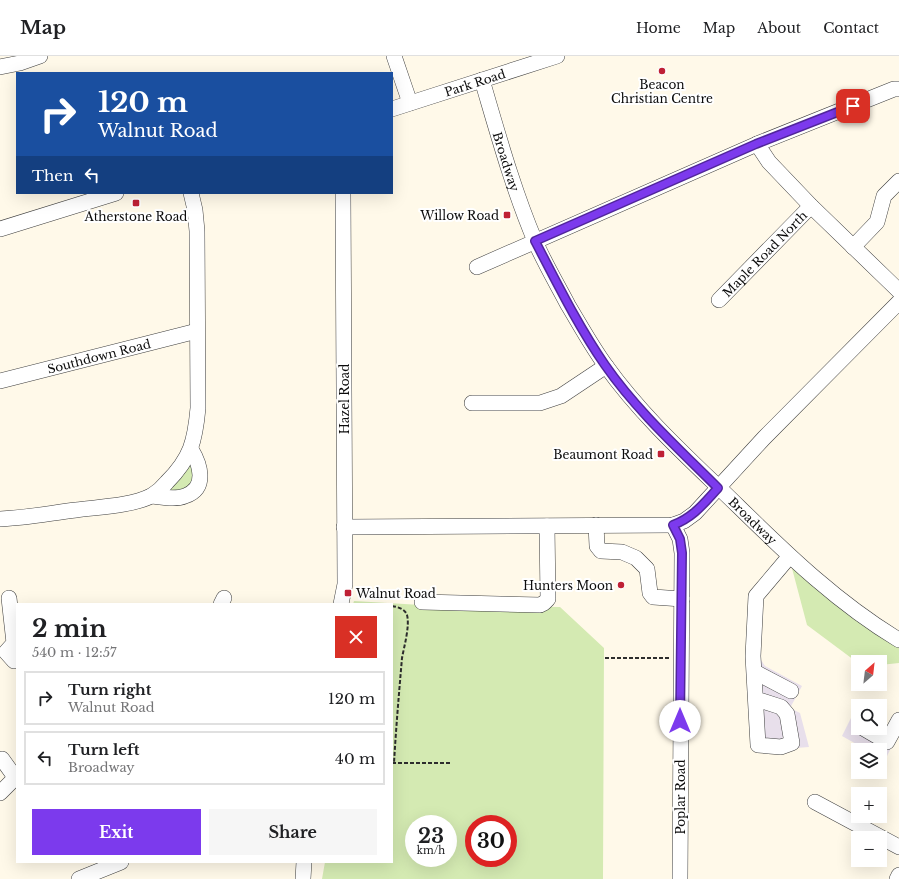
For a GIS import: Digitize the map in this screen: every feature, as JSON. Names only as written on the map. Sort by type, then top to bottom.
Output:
[{"type":"street","points":[[0,67],[20,63],[40,56]]},
{"type":"street","points":[[394,56],[410,103]]},
{"type":"street","name":"Park Road","points":[[393,108],[557,56]]},
{"type":"street","name":"Broadway","points":[[482,80],[513,180],[535,241],[582,328],[606,366],[660,430],[789,557],[847,606],[899,640]]},
{"type":"street","points":[[477,267],[756,144],[897,86]]},
{"type":"street","name":"Maple Road North","points":[[756,144],[769,162],[811,206],[899,291]]},
{"type":"street","points":[[853,247],[877,222],[884,196],[899,181]]},
{"type":"street","points":[[0,229],[113,194]]},
{"type":"street","points":[[151,496],[176,473],[186,460],[191,449],[196,430],[198,408],[197,231],[195,210],[191,194]]},
{"type":"street","name":"Hazel Road","points":[[340,603],[345,584],[342,194]]},
{"type":"street","name":"Maple Road North","points":[[719,300],[811,206]]},
{"type":"street","points":[[344,526],[673,525],[684,521],[695,513],[764,438],[899,302]]},
{"type":"street","name":"Southdown Road","points":[[0,381],[197,331]]},
{"type":"street","points":[[472,403],[540,403],[561,396],[606,366]]},
{"type":"street","points":[[0,519],[112,505],[151,496],[184,497],[193,493],[200,481],[200,469],[197,459],[191,449]]},
{"type":"street","points":[[596,525],[597,546],[601,551],[622,552],[636,558],[647,569],[650,593],[654,597],[682,599]]},
{"type":"street","name":"Poplar Road","points":[[673,525],[680,539],[682,553],[680,879]]},
{"type":"street","points":[[422,602],[540,605],[544,603],[548,599],[548,526]]},
{"type":"street","points":[[756,699],[753,656],[756,596],[789,557]]},
{"type":"street","points":[[7,655],[14,643],[9,598]]},
{"type":"street","points":[[755,672],[791,691]]},
{"type":"street","points":[[875,735],[887,742],[899,720]]},
{"type":"street","points":[[0,793],[16,776],[2,759]]},
{"type":"street","points":[[815,802],[899,847]]},
{"type":"street","points":[[86,878],[119,863]]},
{"type":"street","points":[[302,879],[304,863]]},
{"type":"street","points":[[897,879],[899,875]]},
{"type":"path","points":[[393,606],[400,608],[407,615],[393,763],[451,763]]},
{"type":"path","points":[[605,658],[681,658]]},
{"type":"shaded area","points":[[759,657],[765,666],[802,686],[790,708],[800,713],[809,747],[756,749]]},
{"type":"shaded area","points":[[851,718],[851,735],[887,735],[887,732],[897,736],[887,756],[887,743],[854,743],[842,736]]},
{"type":"green space","points":[[191,449],[200,481],[172,498],[164,485]]},
{"type":"green space","points":[[789,557],[899,640],[899,663],[887,664],[887,655],[851,655],[851,658],[807,625]]},
{"type":"green space","points":[[354,601],[388,603],[353,603]]},
{"type":"green space","points":[[393,603],[560,607],[604,648],[603,879],[322,879],[325,863],[393,863]]},
{"type":"place","name":"Beacon Christian Centre","points":[[662,71]]},
{"type":"place","name":"Atherstone Road","points":[[136,203]]},
{"type":"place","name":"Willow Road","points":[[507,215]]},
{"type":"place","name":"Beaumont Road","points":[[661,454]]},
{"type":"place","name":"Hunters Moon","points":[[621,585]]},
{"type":"place","name":"Walnut Road","points":[[348,593]]},
{"type":"route","points":[[680,721],[682,553],[680,539],[673,525],[684,521],[695,513],[718,488],[676,447],[635,402],[606,366],[585,335],[535,241],[756,144],[853,106]]}]
